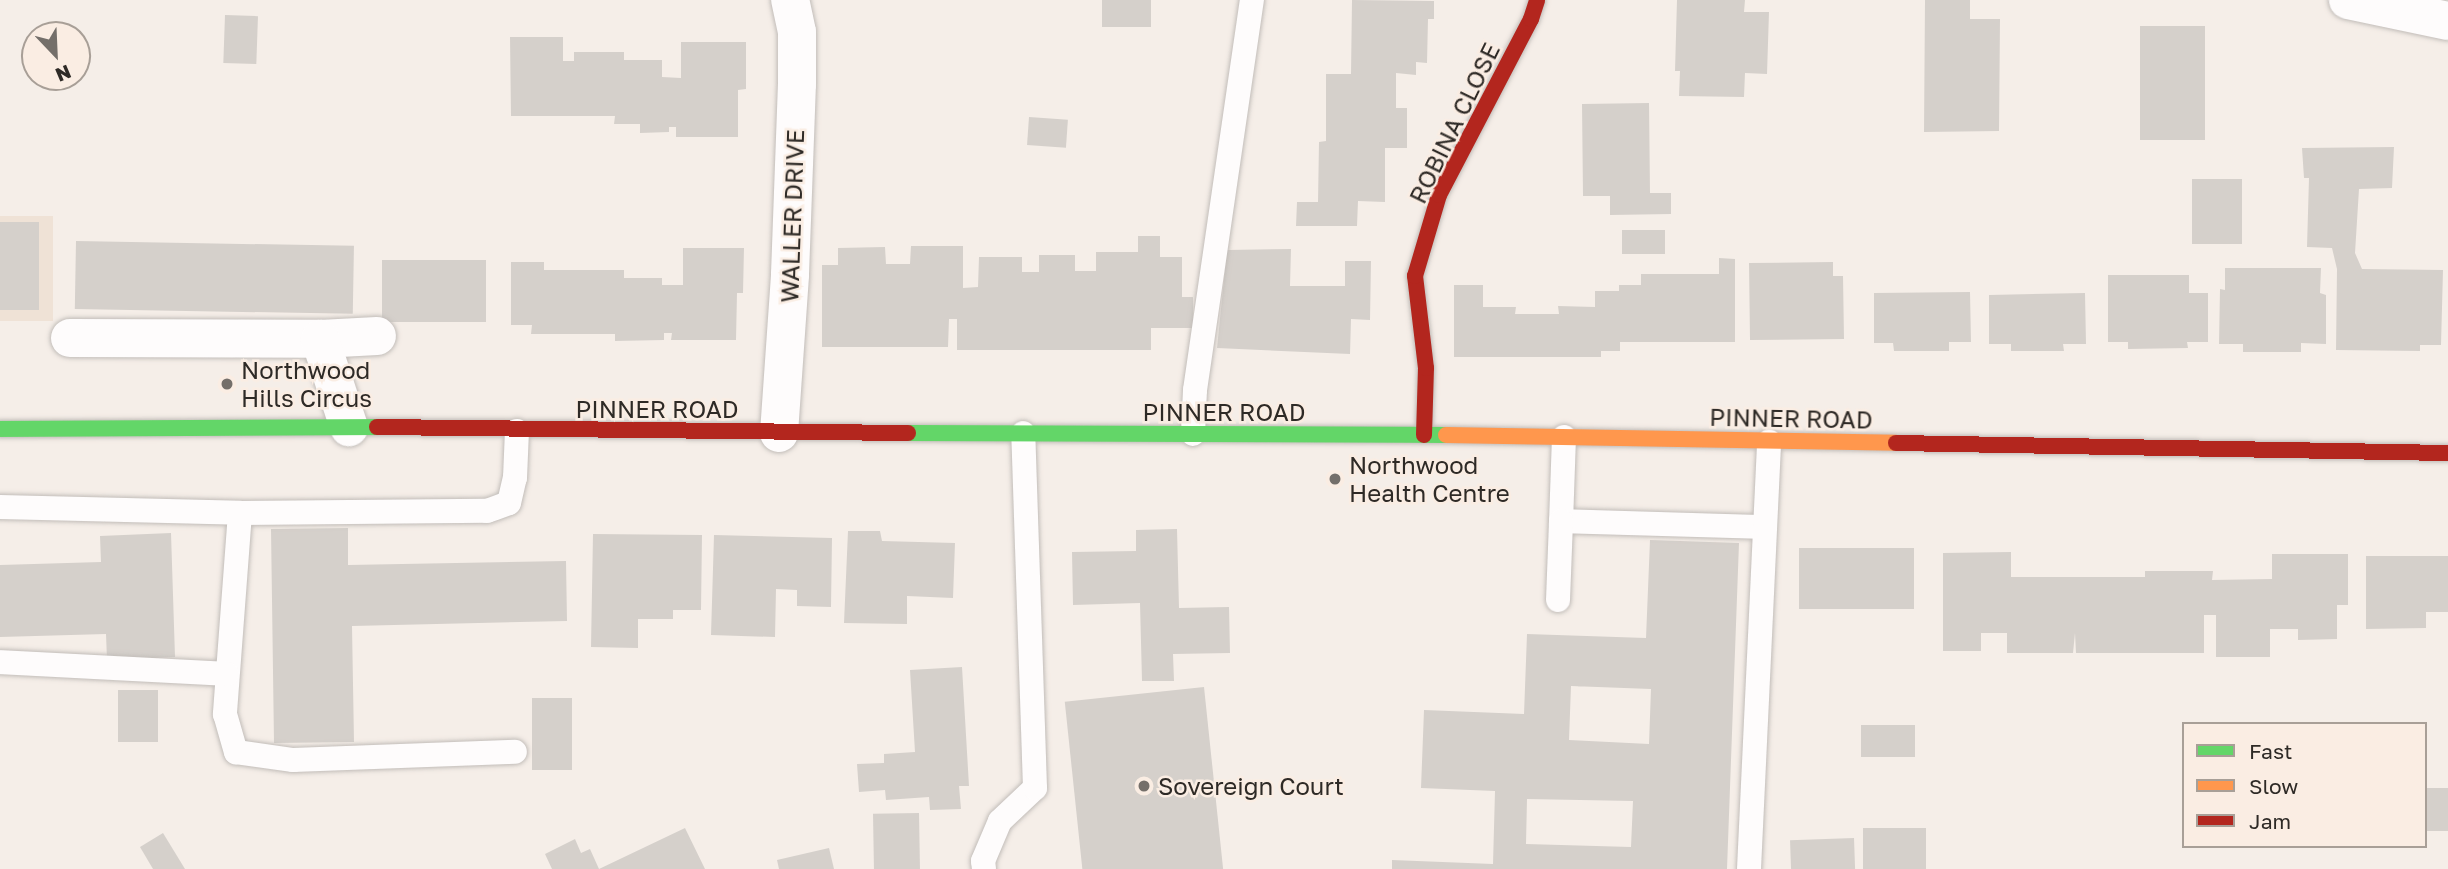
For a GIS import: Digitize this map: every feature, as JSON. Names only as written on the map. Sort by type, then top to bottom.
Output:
[{"type":"main road","name":"ROBINA CLOSE","points":[[1424,435],[1426,368],[1415,276],[1439,195],[1531,19],[1537,0]]},
{"type":"main road","name":"PINNER ROAD","points":[[0,429],[349,427],[779,433],[1424,435],[2448,453]]},
{"type":"street","name":"WALLER DRIVE","points":[[779,433],[790,274],[797,84],[797,32],[790,0]]},
{"type":"street","points":[[2348,0],[2448,21]]},
{"type":"street","points":[[70,338],[320,339],[377,336]]},
{"type":"street","points":[[320,339],[349,427]]},
{"type":"lane","points":[[1193,434],[1195,390],[1252,0]]},
{"type":"lane","points":[[0,507],[240,513],[487,511],[509,503],[515,478],[517,431]]},
{"type":"lane","points":[[984,869],[983,861],[1000,821],[1035,788],[1023,433]]},
{"type":"lane","points":[[1558,600],[1564,437]]},
{"type":"lane","points":[[1749,869],[1769,441]]},
{"type":"lane","points":[[240,513],[225,714],[236,752],[293,760],[515,752]]},
{"type":"lane","points":[[1561,522],[1764,527]]},
{"type":"lane","points":[[0,662],[227,674]]},
{"type":"shaded area","points":[[0,216],[53,216],[53,321],[0,321]]},
{"type":"building","points":[[1102,0],[1151,0],[1151,27],[1102,27]]},
{"type":"building","points":[[1352,0],[1434,1],[1434,19],[1428,19],[1427,63],[1416,62],[1416,75],[1396,73],[1396,108],[1407,108],[1407,148],[1385,148],[1385,202],[1358,201],[1357,226],[1296,226],[1297,202],[1318,202],[1319,142],[1326,141],[1326,74],[1351,74]]},
{"type":"building","points":[[1677,0],[1745,0],[1744,12],[1769,12],[1767,74],[1745,73],[1744,97],[1679,96],[1680,71],[1675,71]]},
{"type":"building","points":[[1925,0],[1970,0],[1970,19],[2000,19],[1999,131],[1924,132]]},
{"type":"building","points":[[225,15],[258,16],[256,64],[223,63]]},
{"type":"building","points":[[2140,26],[2205,26],[2205,140],[2140,140]]},
{"type":"building","points":[[510,37],[563,37],[563,61],[574,61],[574,52],[624,52],[624,60],[662,60],[662,77],[681,78],[681,42],[746,42],[746,89],[738,90],[738,137],[676,137],[676,127],[669,127],[669,132],[640,133],[640,124],[614,124],[615,116],[511,116]]},
{"type":"building","points":[[1649,103],[1650,193],[1671,193],[1671,214],[1610,215],[1610,196],[1583,196],[1582,104]]},
{"type":"building","points":[[1029,117],[1068,120],[1066,148],[1027,145]]},
{"type":"building","points":[[2394,147],[2392,188],[2359,189],[2355,253],[2362,269],[2443,270],[2441,345],[2420,345],[2420,351],[2336,350],[2337,269],[2332,248],[2307,247],[2309,178],[2304,178],[2302,148]]},
{"type":"building","points":[[2192,179],[2242,179],[2242,244],[2192,244]]},
{"type":"building","points":[[0,222],[39,222],[39,310],[0,310]]},
{"type":"building","points":[[1622,230],[1665,230],[1665,254],[1622,254]]},
{"type":"building","points":[[1138,236],[1160,236],[1160,257],[1182,257],[1182,297],[1193,297],[1193,328],[1151,328],[1151,350],[957,350],[957,319],[949,319],[948,347],[822,347],[822,265],[838,265],[838,248],[885,247],[886,264],[910,264],[911,246],[963,246],[963,288],[978,287],[979,257],[1022,257],[1022,272],[1039,272],[1039,255],[1075,255],[1075,271],[1096,271],[1096,252],[1138,252]]},
{"type":"building","points":[[76,241],[354,246],[353,314],[75,309]]},
{"type":"building","points":[[683,248],[744,248],[743,293],[737,293],[736,340],[671,340],[672,333],[664,333],[664,340],[615,341],[615,334],[531,334],[532,325],[511,325],[511,262],[544,262],[544,270],[624,270],[624,278],[662,278],[662,285],[683,285]]},
{"type":"building","points":[[1291,249],[1290,286],[1345,286],[1345,261],[1371,261],[1370,320],[1351,319],[1350,354],[1217,348],[1227,250]]},
{"type":"building","points":[[1719,258],[1735,259],[1735,342],[1620,342],[1620,351],[1601,351],[1601,357],[1454,357],[1454,285],[1483,285],[1483,307],[1516,307],[1515,314],[1559,314],[1558,306],[1595,307],[1595,291],[1619,291],[1619,285],[1641,285],[1641,274],[1719,274]]},
{"type":"building","points":[[382,260],[486,260],[486,322],[382,322]]},
{"type":"building","points":[[1833,262],[1833,276],[1843,276],[1844,339],[1750,340],[1749,263]]},
{"type":"building","points":[[2225,268],[2321,268],[2320,293],[2326,295],[2326,344],[2301,343],[2301,352],[2243,352],[2243,344],[2219,344],[2220,289],[2225,290]]},
{"type":"building","points":[[2108,275],[2189,275],[2189,293],[2208,293],[2208,342],[2187,342],[2188,348],[2128,349],[2128,342],[2108,342]]},
{"type":"building","points":[[1970,292],[1971,342],[1949,342],[1949,351],[1894,351],[1893,343],[1874,343],[1874,293]]},
{"type":"building","points":[[2085,293],[2086,344],[2063,344],[2064,351],[2011,351],[2011,344],[1989,344],[1989,295]]},
{"type":"building","points":[[348,528],[348,565],[566,561],[567,621],[352,626],[354,742],[274,743],[271,529]]},
{"type":"building","points":[[1177,529],[1179,608],[1229,607],[1230,653],[1173,654],[1174,681],[1142,681],[1140,603],[1073,605],[1072,552],[1136,551],[1136,530]]},
{"type":"building","points":[[848,531],[880,531],[882,541],[955,543],[953,598],[907,596],[907,624],[844,623]]},
{"type":"building","points":[[171,533],[175,657],[107,660],[106,634],[0,637],[0,565],[101,562],[100,536]]},
{"type":"building","points":[[593,534],[702,535],[701,610],[673,610],[673,619],[638,619],[638,648],[591,647]]},
{"type":"building","points":[[714,535],[832,538],[831,607],[797,606],[797,590],[776,589],[775,637],[711,635]]},
{"type":"building","points":[[1650,540],[1739,543],[1727,869],[1392,869],[1392,860],[1493,864],[1495,791],[1421,788],[1424,710],[1524,714],[1527,634],[1646,638]],"holes":[[[1571,686],[1651,689],[1649,744],[1569,740]],[[1527,799],[1633,801],[1631,847],[1526,844]]]},
{"type":"building","points":[[1799,548],[1914,548],[1914,609],[1799,609]]},
{"type":"building","points":[[2011,552],[2011,577],[2145,577],[2145,571],[2213,571],[2212,580],[2272,579],[2272,554],[2348,554],[2348,605],[2337,605],[2337,639],[2298,640],[2298,629],[2270,629],[2270,657],[2216,657],[2216,615],[2204,615],[2204,653],[2076,653],[2075,633],[2073,653],[2007,653],[2007,633],[1981,633],[1981,651],[1943,651],[1943,553]]},
{"type":"building","points":[[2366,556],[2448,556],[2448,612],[2426,612],[2426,628],[2366,629]]},
{"type":"building","points":[[962,667],[969,786],[959,786],[961,809],[930,810],[929,797],[886,800],[885,790],[859,792],[857,764],[884,763],[884,754],[915,752],[910,670]]},
{"type":"building","name":"Sovereign Court","points":[[1204,687],[1223,869],[1082,869],[1065,702]]},
{"type":"building","points":[[118,690],[158,690],[158,742],[118,742]]},
{"type":"building","points":[[532,698],[572,698],[572,770],[532,770]]},
{"type":"building","points":[[1861,725],[1915,725],[1915,757],[1861,757]]},
{"type":"building","points":[[2427,788],[2448,788],[2448,831],[2427,831]]},
{"type":"building","points":[[919,813],[920,869],[874,869],[873,814]]},
{"type":"building","points":[[685,828],[705,869],[599,869]]},
{"type":"building","points":[[1863,828],[1926,828],[1926,869],[1863,869]]},
{"type":"building","points":[[163,833],[185,869],[153,869],[140,847]]},
{"type":"building","points":[[1854,838],[1855,869],[1791,869],[1790,840]]},
{"type":"building","points":[[575,839],[581,853],[590,849],[599,869],[552,869],[545,854]]},
{"type":"building","points":[[829,848],[834,869],[779,869],[777,860]]},
{"type":"traffic: fast","points":[[0,429],[377,427]]},
{"type":"traffic: fast","points":[[908,433],[1446,435]]},
{"type":"traffic: slow","points":[[1446,435],[1896,443]]},
{"type":"traffic: jam","points":[[1424,435],[1426,368],[1415,276],[1439,195],[1531,19],[1537,0]]},
{"type":"traffic: jam","points":[[377,427],[908,433]]},
{"type":"traffic: jam","points":[[1896,443],[2448,453]]},
{"type":"place","name":"Northwood Hills Circus","points":[[227,384]]},
{"type":"place","name":"Northwood Health Centre","points":[[1335,479]]},
{"type":"place","name":"Sovereign Court","points":[[1144,786]]}]
